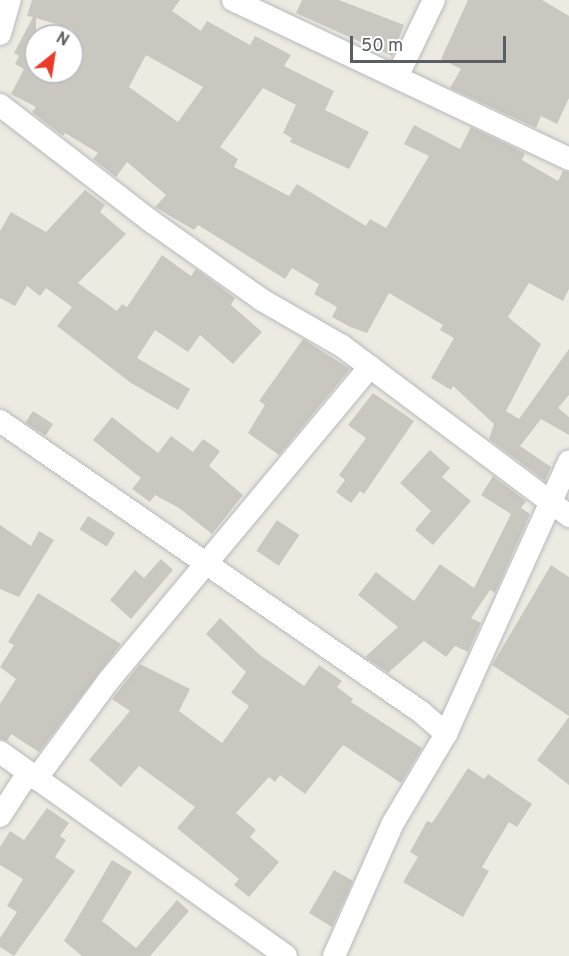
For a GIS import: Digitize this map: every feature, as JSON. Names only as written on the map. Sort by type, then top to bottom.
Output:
[{"type":"street","points":[[0,34],[10,0]]},
{"type":"street","points":[[398,75],[434,0]]},
{"type":"street","points":[[247,3],[569,159]]},
{"type":"street","points":[[0,105],[152,222],[262,300],[370,368],[569,516]]},
{"type":"street","points":[[0,816],[370,368]]},
{"type":"street","points":[[0,421],[421,711],[446,734]]},
{"type":"street","points":[[334,956],[393,823],[446,734],[569,461]]},
{"type":"street","points":[[0,752],[285,956]]},
{"type":"building","points":[[32,0],[180,0],[172,11],[201,31],[207,21],[250,45],[255,36],[291,55],[284,66],[334,91],[325,110],[369,132],[349,169],[290,142],[292,138],[283,133],[296,105],[263,88],[220,147],[238,159],[234,167],[289,196],[297,184],[366,226],[370,219],[386,228],[429,156],[404,144],[414,125],[460,149],[471,127],[525,153],[522,160],[558,181],[563,171],[569,172],[569,289],[563,301],[529,283],[508,317],[541,344],[506,411],[519,419],[569,349],[569,395],[558,408],[569,417],[569,435],[541,419],[520,446],[551,467],[545,481],[489,439],[494,424],[453,386],[451,390],[431,378],[454,338],[440,330],[443,325],[389,293],[367,333],[350,327],[332,317],[337,307],[314,294],[319,284],[292,268],[285,279],[198,225],[194,230],[155,207],[166,195],[127,162],[116,177],[93,159],[98,153],[65,133],[63,136],[32,112],[36,107],[11,94],[24,69],[24,84],[84,84],[84,24],[56,24],[36,18],[36,24],[29,24],[33,17],[27,16]],"holes":[[[146,55],[203,87],[178,122],[129,87]]]},
{"type":"building","points":[[302,0],[339,0],[404,25],[392,56],[296,13]]},
{"type":"building","points":[[468,0],[542,0],[569,16],[569,98],[557,124],[541,116],[536,128],[450,88],[461,69],[441,59]]},
{"type":"building","points":[[24,34],[24,69],[15,64],[19,56],[14,53]]},
{"type":"building","points":[[85,190],[105,205],[100,212],[126,234],[78,283],[117,311],[122,304],[127,307],[162,255],[191,276],[196,269],[235,298],[231,305],[262,332],[233,364],[200,335],[188,352],[155,330],[137,358],[190,389],[178,410],[131,383],[57,326],[72,307],[46,288],[40,296],[27,286],[15,306],[0,298],[0,231],[11,212],[46,232]]},
{"type":"building","points":[[303,339],[350,369],[279,455],[248,433],[265,405],[259,401]]},
{"type":"building","points":[[373,393],[414,421],[364,494],[360,491],[351,503],[336,492],[345,480],[339,475],[366,438],[348,425]]},
{"type":"building","points":[[33,411],[53,424],[46,436],[25,423]]},
{"type":"building","points":[[112,417],[158,453],[171,436],[193,452],[203,439],[220,451],[209,466],[243,495],[212,534],[179,508],[155,495],[150,502],[132,489],[141,478],[93,440]]},
{"type":"building","points":[[430,450],[450,468],[442,477],[471,501],[433,545],[415,530],[431,511],[400,483]]},
{"type":"building","points":[[493,476],[526,501],[521,508],[530,514],[495,593],[490,590],[471,618],[481,623],[468,652],[455,646],[446,657],[424,641],[388,673],[365,657],[398,627],[358,595],[376,572],[414,601],[440,564],[474,588],[511,514],[481,495]]},
{"type":"building","points":[[88,516],[115,533],[107,547],[80,530]]},
{"type":"building","points":[[277,520],[299,535],[279,566],[256,551]]},
{"type":"building","points":[[0,525],[31,546],[39,531],[54,540],[19,597],[0,589]]},
{"type":"building","points":[[161,559],[173,570],[131,619],[110,600],[135,570],[144,578]]},
{"type":"building","points":[[551,565],[569,577],[569,716],[492,665]]},
{"type":"building","points":[[38,593],[121,644],[39,752],[11,734],[7,741],[0,739],[0,704],[16,679],[0,667],[14,645],[8,642]]},
{"type":"building","points":[[220,618],[260,655],[304,686],[319,665],[342,681],[337,687],[353,699],[351,702],[422,748],[401,783],[343,745],[305,794],[280,775],[275,782],[269,777],[236,813],[256,830],[250,837],[279,862],[249,897],[234,885],[239,879],[177,828],[195,807],[139,766],[121,787],[89,760],[130,711],[112,699],[140,664],[190,689],[179,711],[222,743],[249,706],[231,693],[246,672],[206,634]]},
{"type":"building","points":[[569,717],[569,785],[537,760]]},
{"type":"building","points":[[468,768],[484,779],[488,774],[532,804],[517,827],[509,822],[482,867],[489,871],[463,917],[403,882],[418,857],[410,852],[427,821],[432,823]]},
{"type":"building","points":[[47,808],[69,823],[60,836],[66,840],[55,857],[75,871],[14,956],[0,947],[0,938],[17,912],[7,906],[23,879],[0,865],[0,847],[10,831],[24,840]]},
{"type":"building","points":[[112,860],[132,872],[102,921],[136,948],[177,900],[189,911],[150,956],[82,956],[64,941]]},
{"type":"building","points":[[334,870],[353,881],[332,927],[309,913]]}]
